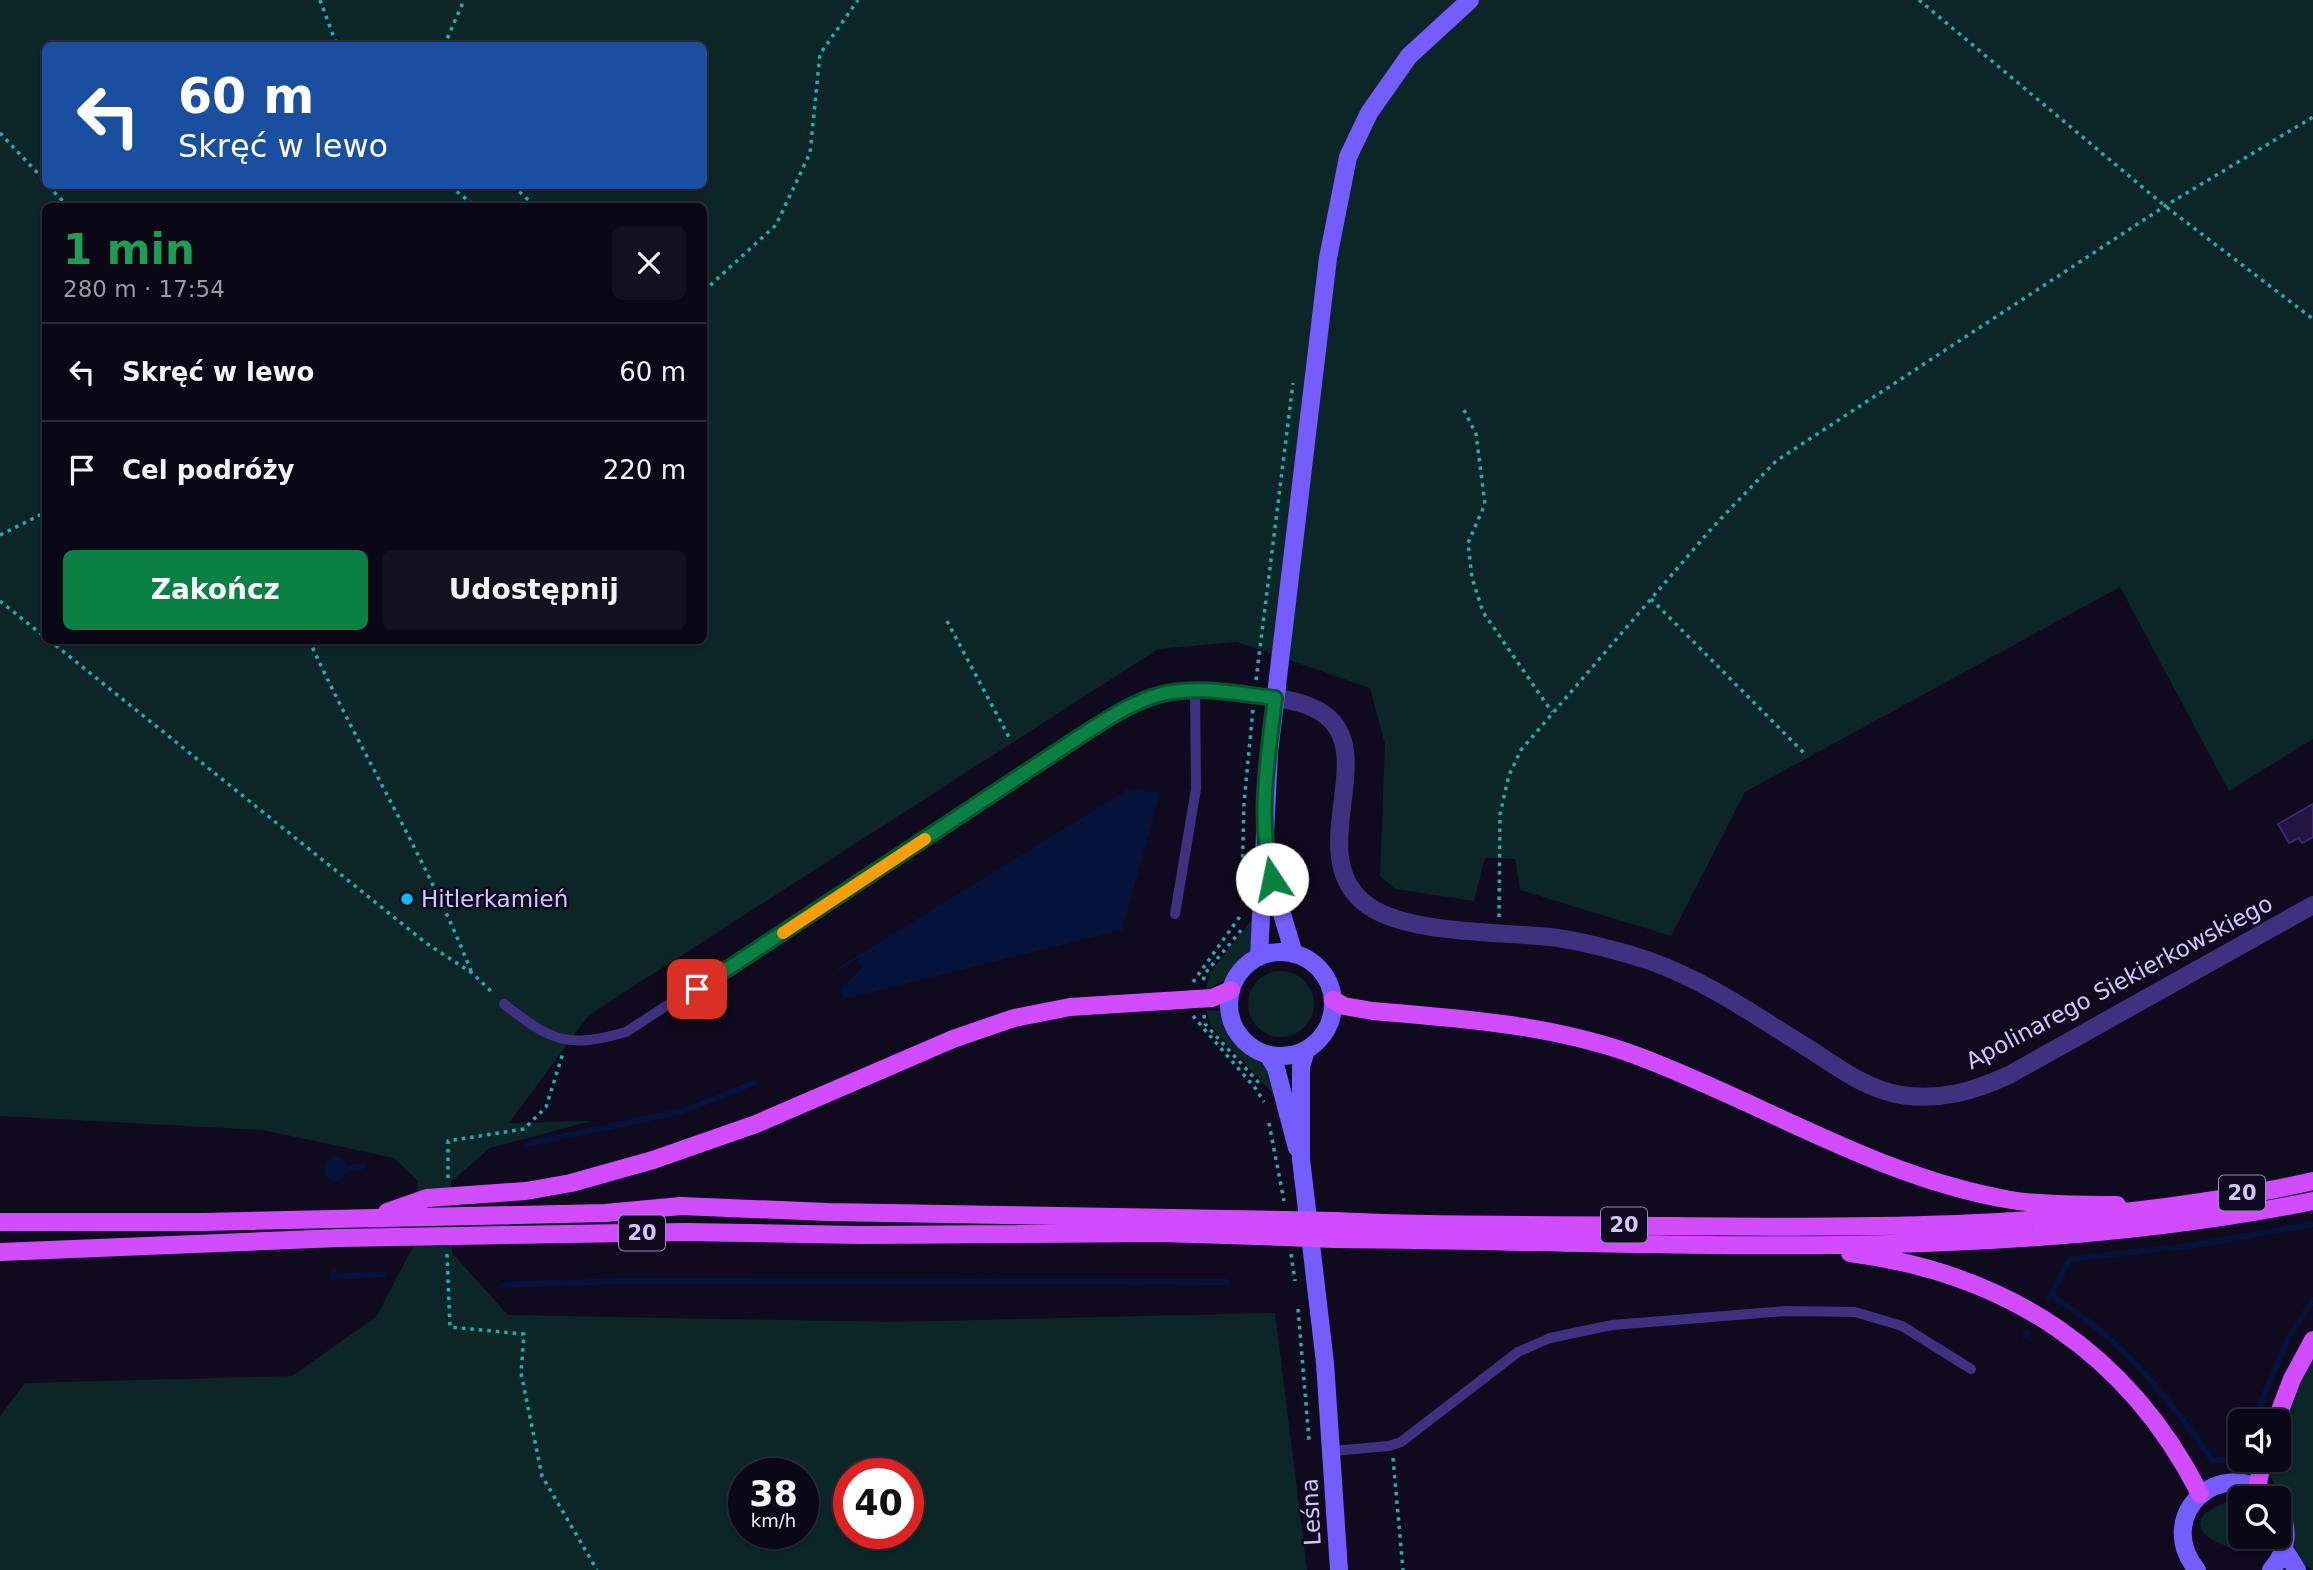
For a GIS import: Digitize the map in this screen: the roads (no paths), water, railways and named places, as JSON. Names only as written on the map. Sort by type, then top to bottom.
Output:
[{"type":"main road","points":[[374,1217],[427,1198],[526,1191],[571,1183],[666,1156],[756,1124],[953,1039],[1014,1018],[1070,1007],[1206,999],[1231,989]]},
{"type":"main road","points":[[1333,1000],[1343,1006],[1374,1011],[1574,1036],[1613,1048],[1702,1084],[1873,1161],[1967,1191],[2012,1201],[2052,1204],[2171,1205]]},
{"type":"main road","name":"20","points":[[1335,1230],[1856,1228],[2019,1223],[2087,1218],[2313,1181]]},
{"type":"main road","name":"20","points":[[0,1222],[203,1222],[605,1213],[681,1206],[1796,1247],[2087,1234],[2178,1224],[2313,1201]]},
{"type":"main road","name":"20","points":[[0,1252],[339,1238],[685,1232],[861,1236],[1284,1229]]},
{"type":"main road","points":[[1796,1247],[1880,1257],[1946,1272],[2015,1301],[2056,1325],[2092,1354],[2145,1409],[2183,1462],[2200,1494]]},
{"type":"main road","points":[[2281,1409],[2292,1379],[2313,1340]]},
{"type":"street","points":[[1259,957],[1266,787],[1275,698],[1328,258],[1348,157],[1369,113],[1409,56],[1469,0]]},
{"type":"street","name":"Apolinarego Siekierkowskiego","points":[[1275,698],[1300,701],[1319,708],[1340,733],[1347,765],[1340,858],[1346,878],[1361,901],[1396,920],[1408,923],[1499,932],[1604,948],[1660,965],[1722,994],[1860,1081],[1900,1095],[1932,1097],[1965,1092],[2009,1075],[2313,905]]},
{"type":"street","points":[[1265,853],[1294,954]]},
{"type":"street","points":[[1301,1159],[1301,1067],[1306,1050],[1324,1032],[1332,1016],[1333,1000],[1322,973],[1310,961],[1294,954],[1280,952],[1259,957],[1244,968],[1231,989],[1229,1003],[1235,1028],[1253,1048],[1268,1055],[1306,1050]]},
{"type":"street","points":[[1268,1055],[1276,1068],[1301,1159]]},
{"type":"street","name":"Leśna","points":[[1301,1159],[1333,1451],[1339,1570]]},
{"type":"street","points":[[2196,1569],[2184,1545],[2183,1532],[2190,1508],[2200,1494],[2231,1482],[2243,1486]]},
{"type":"street","points":[[2271,1570],[2284,1549],[2297,1570]]},
{"type":"lane","points":[[1175,914],[1196,789],[1195,690]]},
{"type":"lane","points":[[504,1004],[535,1028],[567,1041],[594,1041],[626,1032],[734,965],[1126,708],[1162,694],[1195,690],[1275,698]]},
{"type":"lane","points":[[1333,1451],[1389,1446],[1421,1429],[1518,1352],[1550,1338],[1612,1325],[1786,1311],[1855,1312],[1902,1326],[1971,1368]]},
{"type":"water","points":[[1130,788],[1157,793],[1159,797],[1122,930],[844,999],[840,989],[862,968],[857,959],[836,972],[839,967]]},
{"type":"waterway","points":[[527,1144],[683,1111],[754,1083]]},
{"type":"waterway","points":[[335,1171],[336,1166]]},
{"type":"waterway","points":[[335,1174],[335,1171],[364,1166]]},
{"type":"waterway","points":[[2049,1298],[2070,1259],[2196,1245],[2313,1224]]},
{"type":"waterway","points":[[334,1271],[334,1277],[384,1274]]},
{"type":"waterway","points":[[504,1285],[624,1281],[1228,1282]]},
{"type":"waterway","points":[[2051,1295],[2100,1330],[2141,1369],[2213,1461],[2228,1459]]},
{"type":"waterway","points":[[2258,1409],[2288,1339],[2313,1300]]},
{"type":"place","name":"Hitlerkamień","points":[[407,899]]}]
